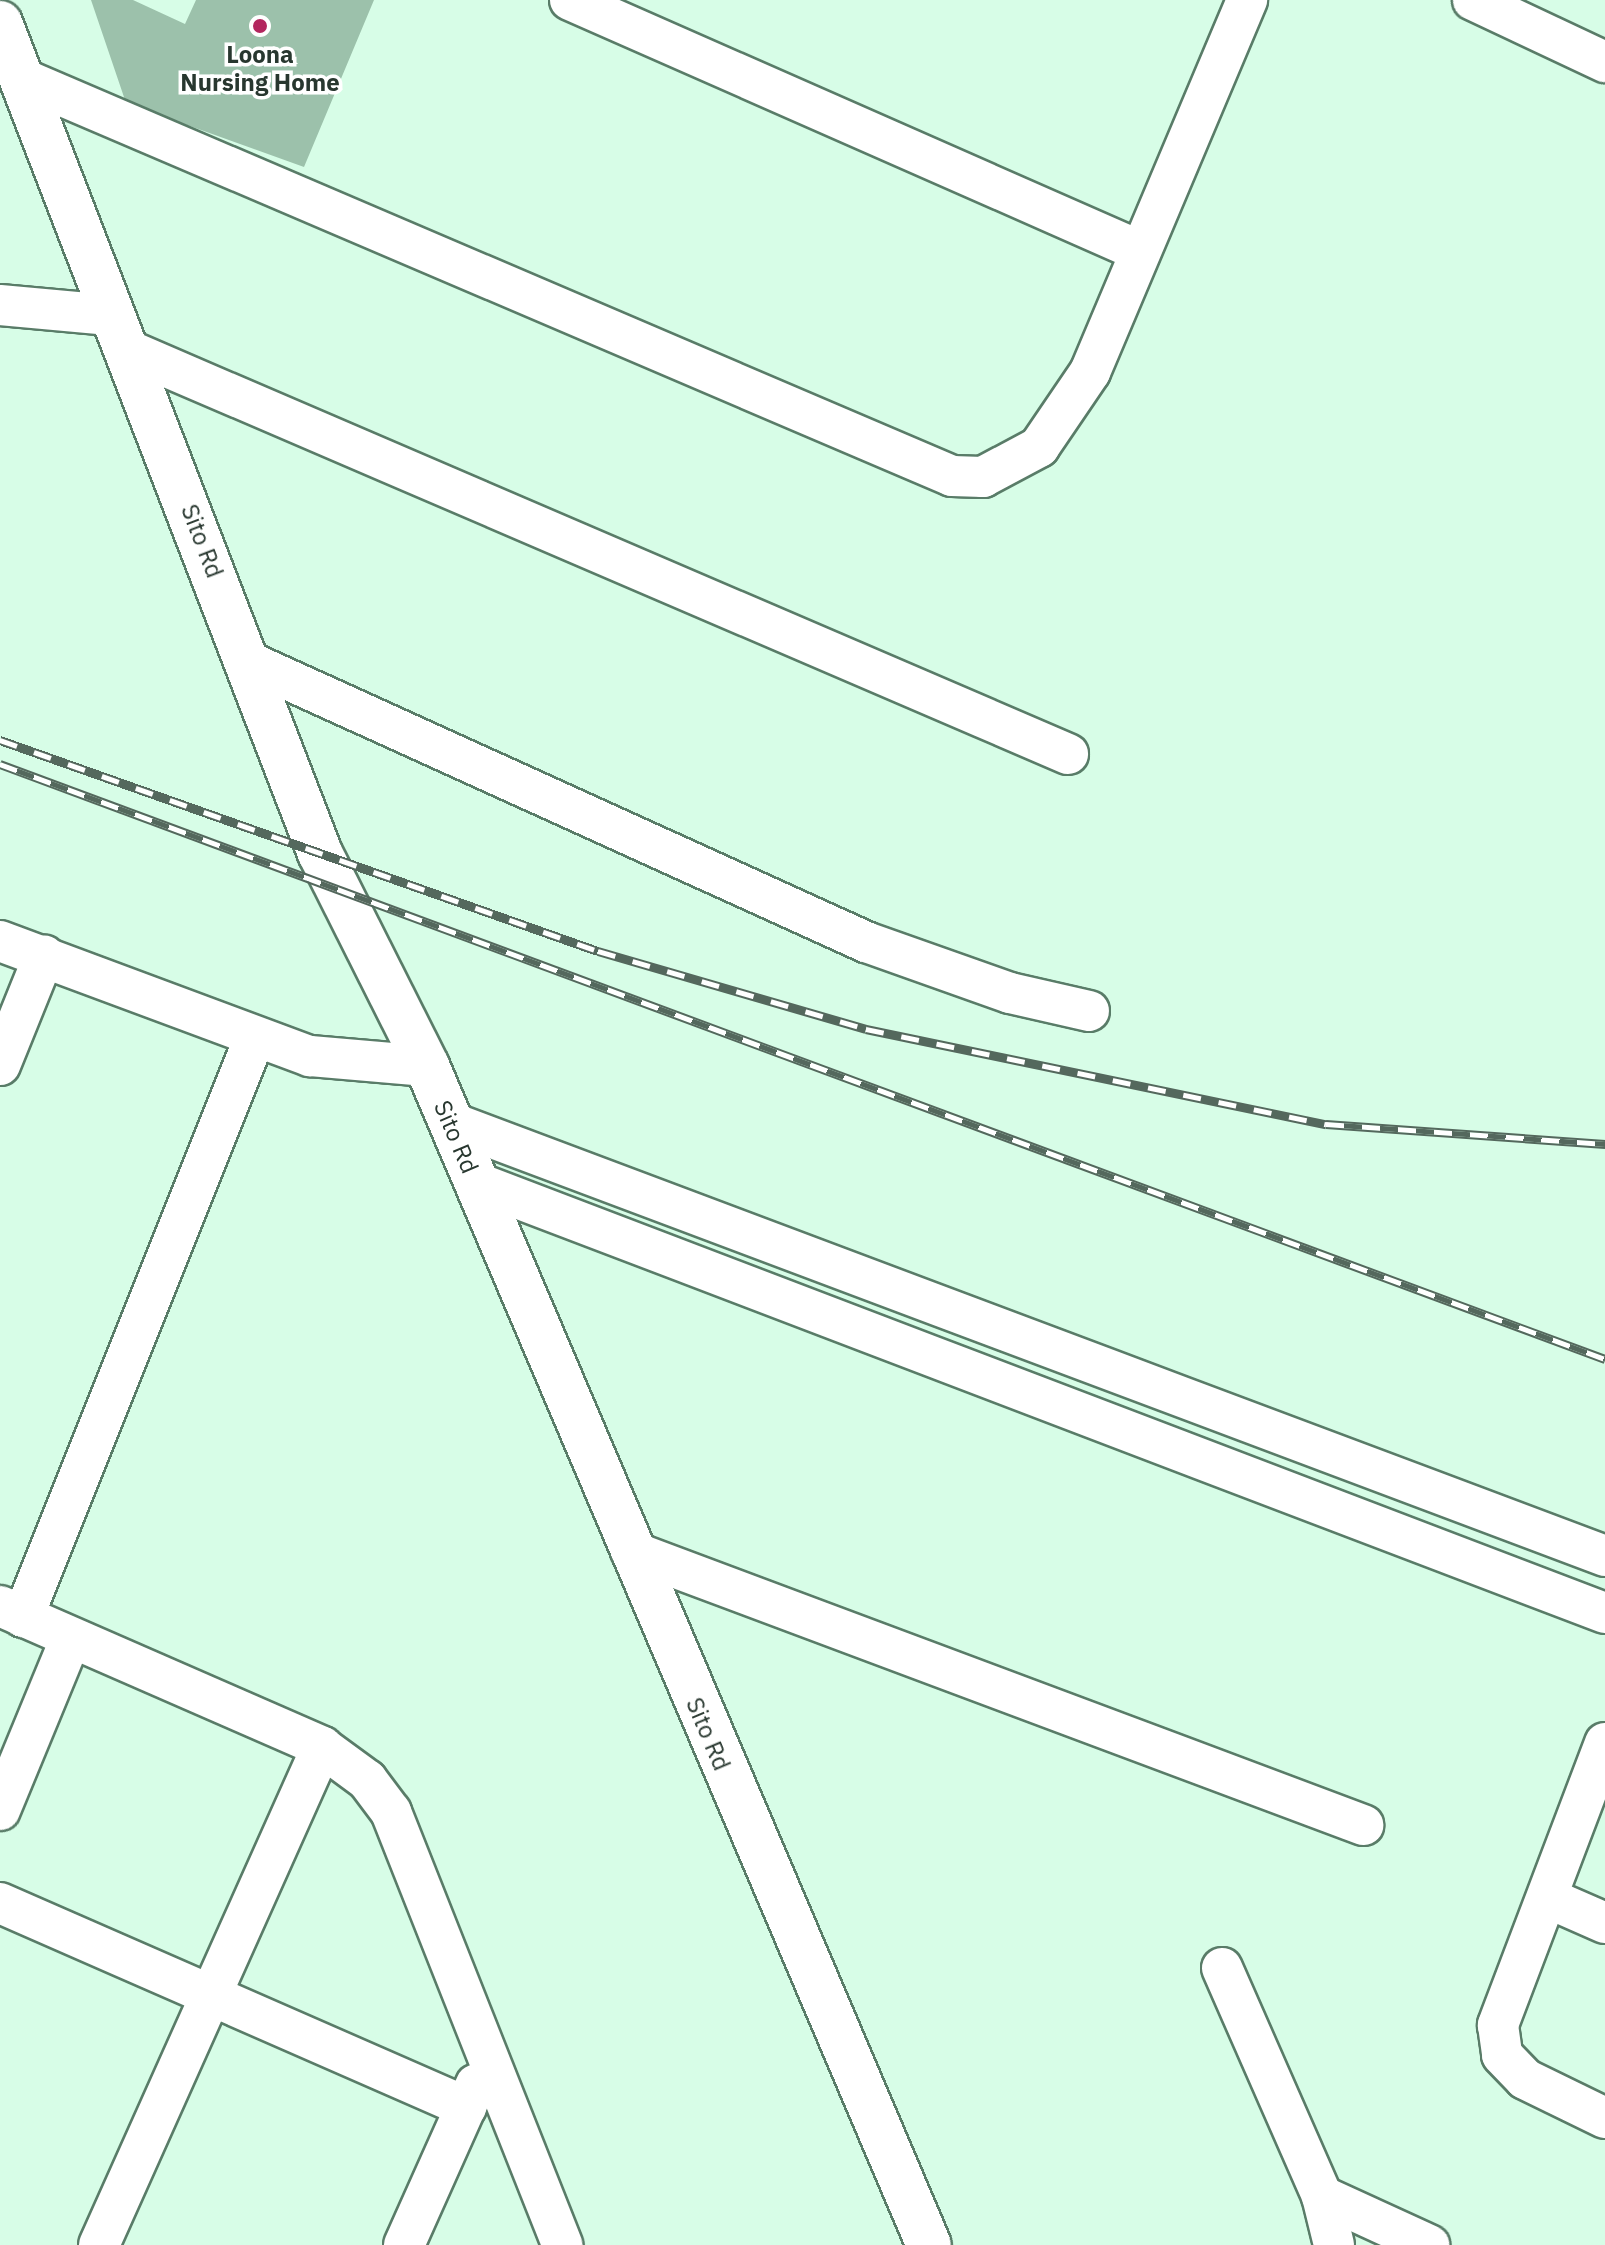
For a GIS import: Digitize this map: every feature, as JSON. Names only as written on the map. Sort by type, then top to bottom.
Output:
[{"type":"main road","name":"Sito Rd","points":[[0,23],[336,889],[427,1066],[929,2245]]},
{"type":"street","points":[[570,0],[1140,251]]},
{"type":"street","points":[[23,79],[952,476],[983,477],[1039,447],[1090,372],[1247,0]]},
{"type":"street","points":[[1492,4],[1605,62]]},
{"type":"street","points":[[0,305],[120,333],[1068,754]]},
{"type":"street","points":[[247,661],[866,942],[944,973],[1089,1011]]},
{"type":"street","points":[[0,941],[310,1056],[427,1066]]},
{"type":"street","points":[[0,1065],[44,956]]},
{"type":"street","points":[[255,1037],[11,1612],[322,1747],[367,1780],[391,1812],[562,2245]]},
{"type":"street","points":[[450,1122],[1605,1556]]},
{"type":"street","points":[[475,1182],[1605,1613]]},
{"type":"street","points":[[1062,1406],[1080,1360]]},
{"type":"street","points":[[1453,1555],[1468,1506]]},
{"type":"street","points":[[631,1551],[1363,1825]]},
{"type":"street","points":[[0,1810],[71,1638]]},
{"type":"street","points":[[1605,1743],[1498,2025],[1502,2055],[1525,2079],[1605,2118]]},
{"type":"street","points":[[99,2245],[322,1747]]},
{"type":"street","points":[[1548,1898],[1605,1923]]},
{"type":"street","points":[[0,1903],[466,2107]]},
{"type":"street","points":[[1222,1968],[1322,2196],[1334,2245]]},
{"type":"street","points":[[404,2245],[487,2059]]},
{"type":"street","points":[[1322,2196],[1429,2245]]},
{"type":"building","points":[[91,0],[133,0],[185,24],[196,0],[374,0],[304,167],[126,103]]},
{"type":"railway","points":[[0,740],[598,951],[866,1029],[1326,1124],[1605,1144]]},
{"type":"railway","points":[[0,764],[1605,1359]]},
{"type":"place","name":"Loona Nursing Home","points":[[260,26]]}]
